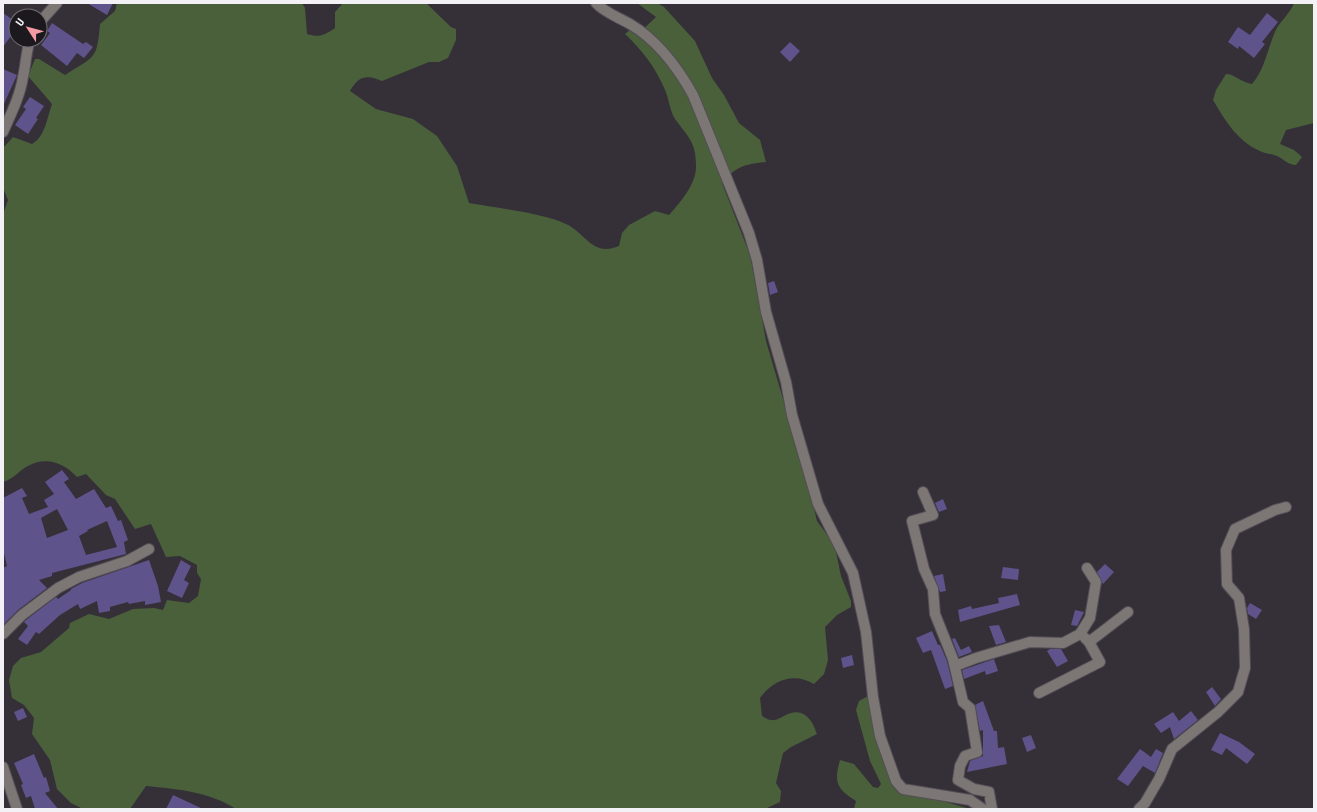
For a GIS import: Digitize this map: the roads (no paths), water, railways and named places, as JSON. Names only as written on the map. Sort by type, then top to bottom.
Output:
[{"type":"street","points":[[48,13],[57,3]]},
{"type":"street","points":[[596,3],[601,9],[631,24],[647,36],[684,78],[693,95],[749,233],[757,260],[766,312],[786,382],[792,415],[808,474],[818,504],[853,573],[866,632],[873,697],[880,736],[896,781],[903,789],[970,800],[983,809]]},
{"type":"street","points":[[3,132],[18,99],[28,48]]},
{"type":"street","points":[[923,492],[933,516],[912,522],[924,568],[934,589],[935,614],[955,666],[962,702],[970,708],[977,752],[965,756],[960,766],[958,780],[974,789],[989,792],[992,809]]},
{"type":"street","points":[[1143,807],[1172,749],[1218,712],[1238,692],[1245,668],[1244,628],[1239,598],[1227,584],[1226,550],[1235,530],[1275,510],[1286,507]]},
{"type":"street","points":[[3,634],[22,615],[58,588],[79,577],[127,560],[149,549]]},
{"type":"street","points":[[955,666],[976,658],[1030,642],[1062,643],[1080,634],[1090,618],[1096,582],[1087,568]]},
{"type":"street","points":[[1089,642],[1128,612]]},
{"type":"street","points":[[1039,693],[1100,662],[1089,642],[1080,634]]},
{"type":"street","points":[[3,767],[17,809]]}]
